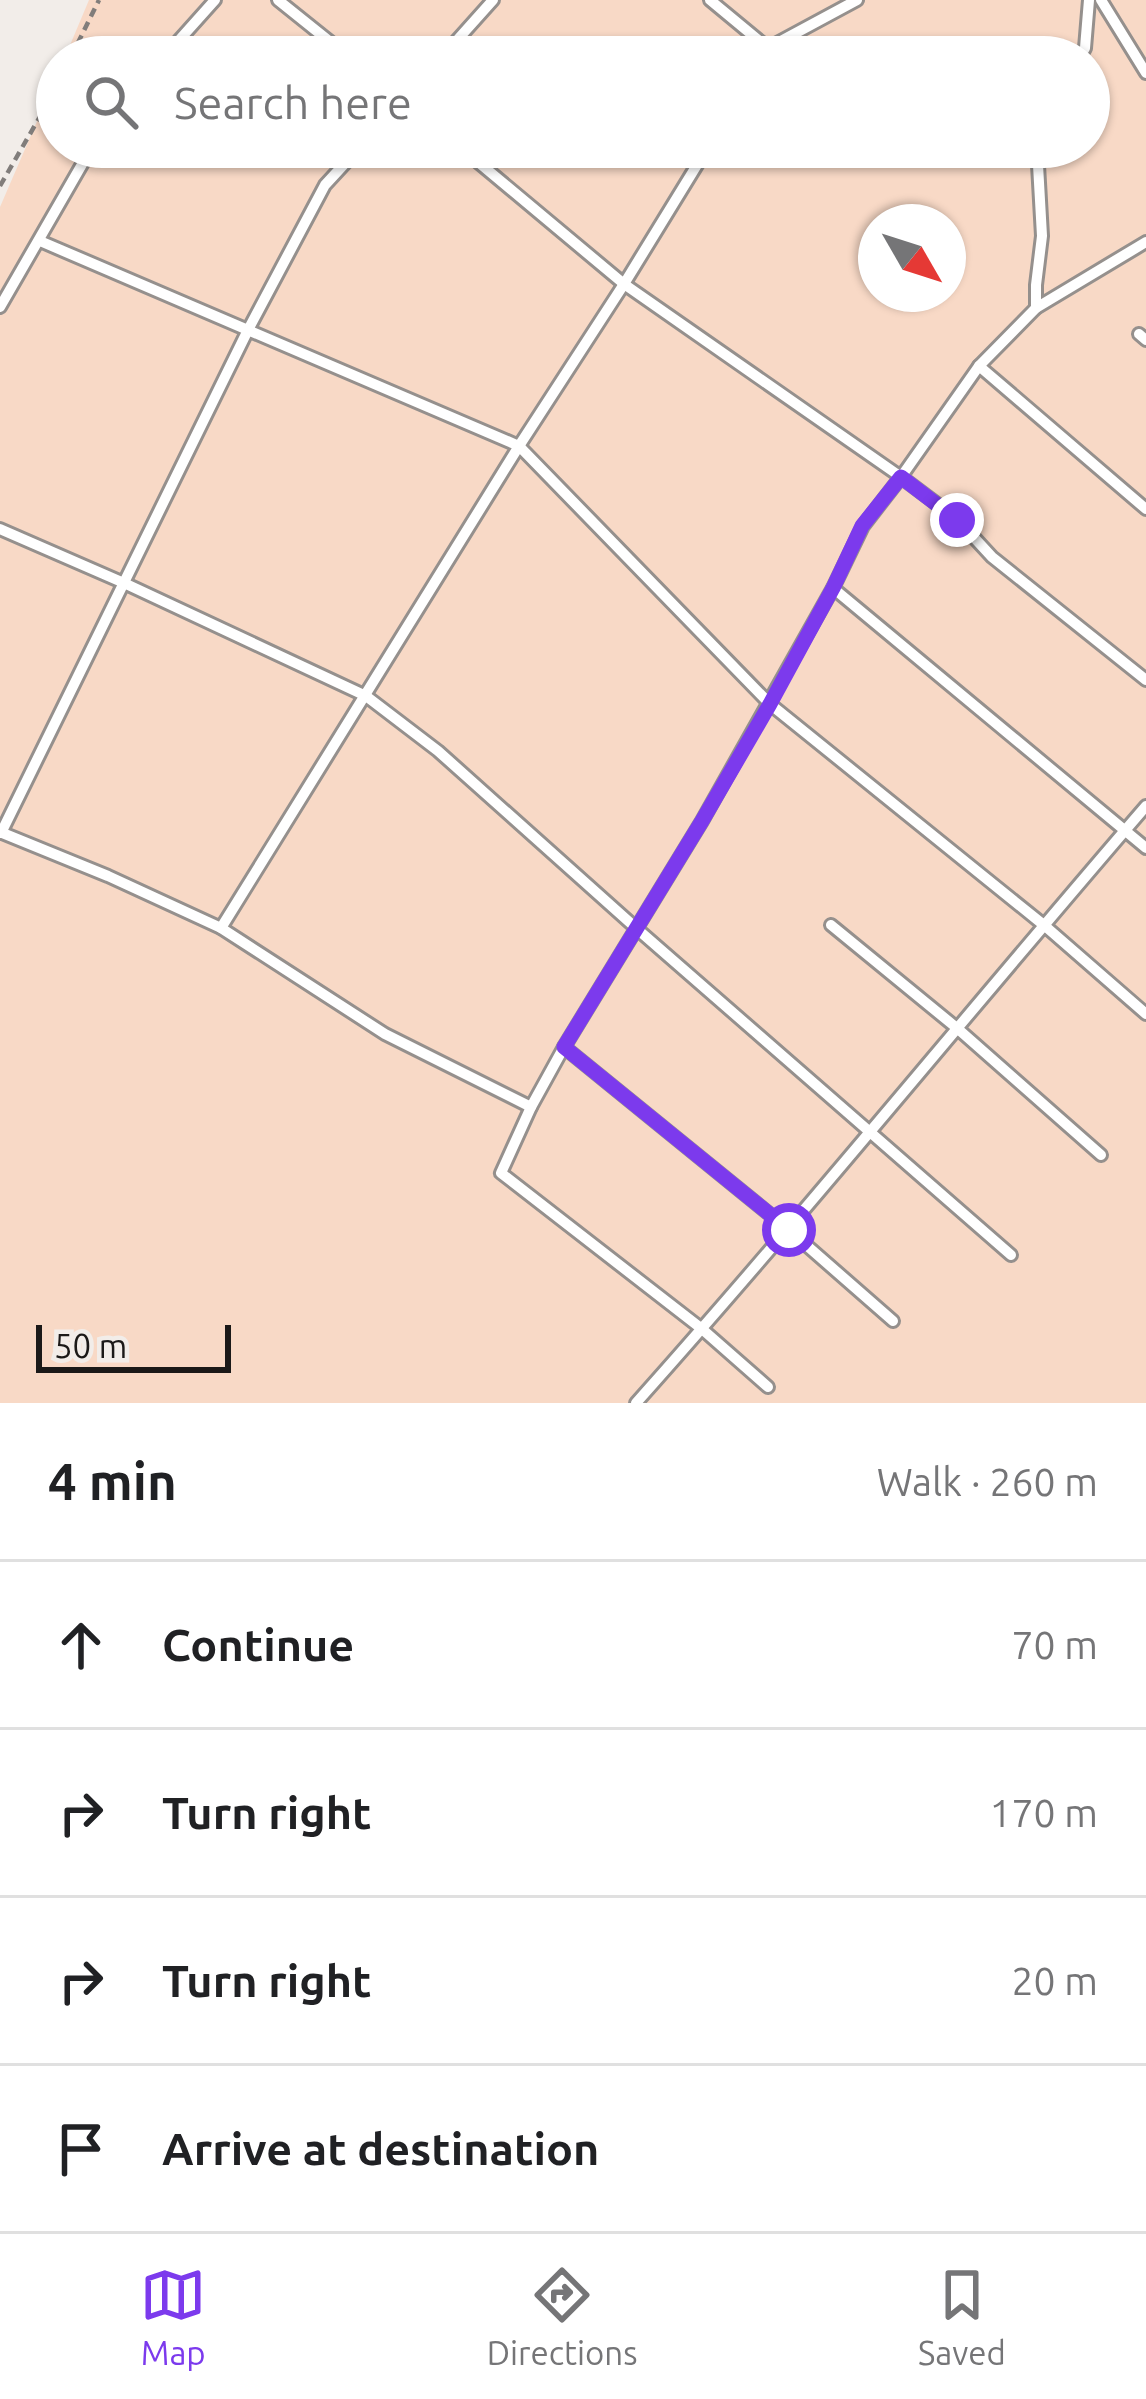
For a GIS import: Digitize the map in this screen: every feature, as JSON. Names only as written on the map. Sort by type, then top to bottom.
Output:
[{"type":"lane","points":[[183,36],[215,0]]},
{"type":"lane","points":[[278,0],[323,36]]},
{"type":"lane","points":[[461,36],[493,0]]},
{"type":"lane","points":[[710,0],[748,36]]},
{"type":"lane","points":[[793,36],[857,0]]},
{"type":"lane","points":[[1086,36],[1089,0]]},
{"type":"lane","points":[[1101,0],[1146,73]]},
{"type":"lane","points":[[0,307],[80,168]]},
{"type":"lane","points":[[341,168],[325,185],[248,330],[1,832],[221,928],[385,1034],[531,1107]]},
{"type":"lane","points":[[485,168],[624,284],[957,520],[992,557],[1146,680]]},
{"type":"lane","points":[[221,928],[695,168]]},
{"type":"lane","points":[[1036,308],[1042,236],[1038,168]]},
{"type":"lane","points":[[40,241],[519,446],[770,704],[1045,926],[1146,1014]]},
{"type":"lane","points":[[768,1387],[702,1329],[501,1173],[564,1047],[770,704],[862,526],[980,366],[1036,308],[1146,242]]},
{"type":"lane","points":[[980,366],[1146,509]]},
{"type":"lane","points":[[0,529],[367,696],[438,751],[1011,1255]]},
{"type":"lane","points":[[833,588],[1146,848]]},
{"type":"lane","points":[[636,1403],[789,1230],[1146,806]]},
{"type":"lane","points":[[831,925],[1101,1155]]},
{"type":"lane","points":[[564,1047],[893,1321]]},
{"type":"path","points":[[81,36],[99,0]]},
{"type":"path","points":[[0,186],[36,123]]},
{"type":"shaded area","points":[[89,0],[1146,0],[1146,1403],[0,1403],[0,207],[36,124],[36,168],[1110,168],[1110,36],[74,36]]},
{"type":"route","points":[[789,1230],[564,1047],[770,704],[862,526],[901,477],[957,520]]}]
